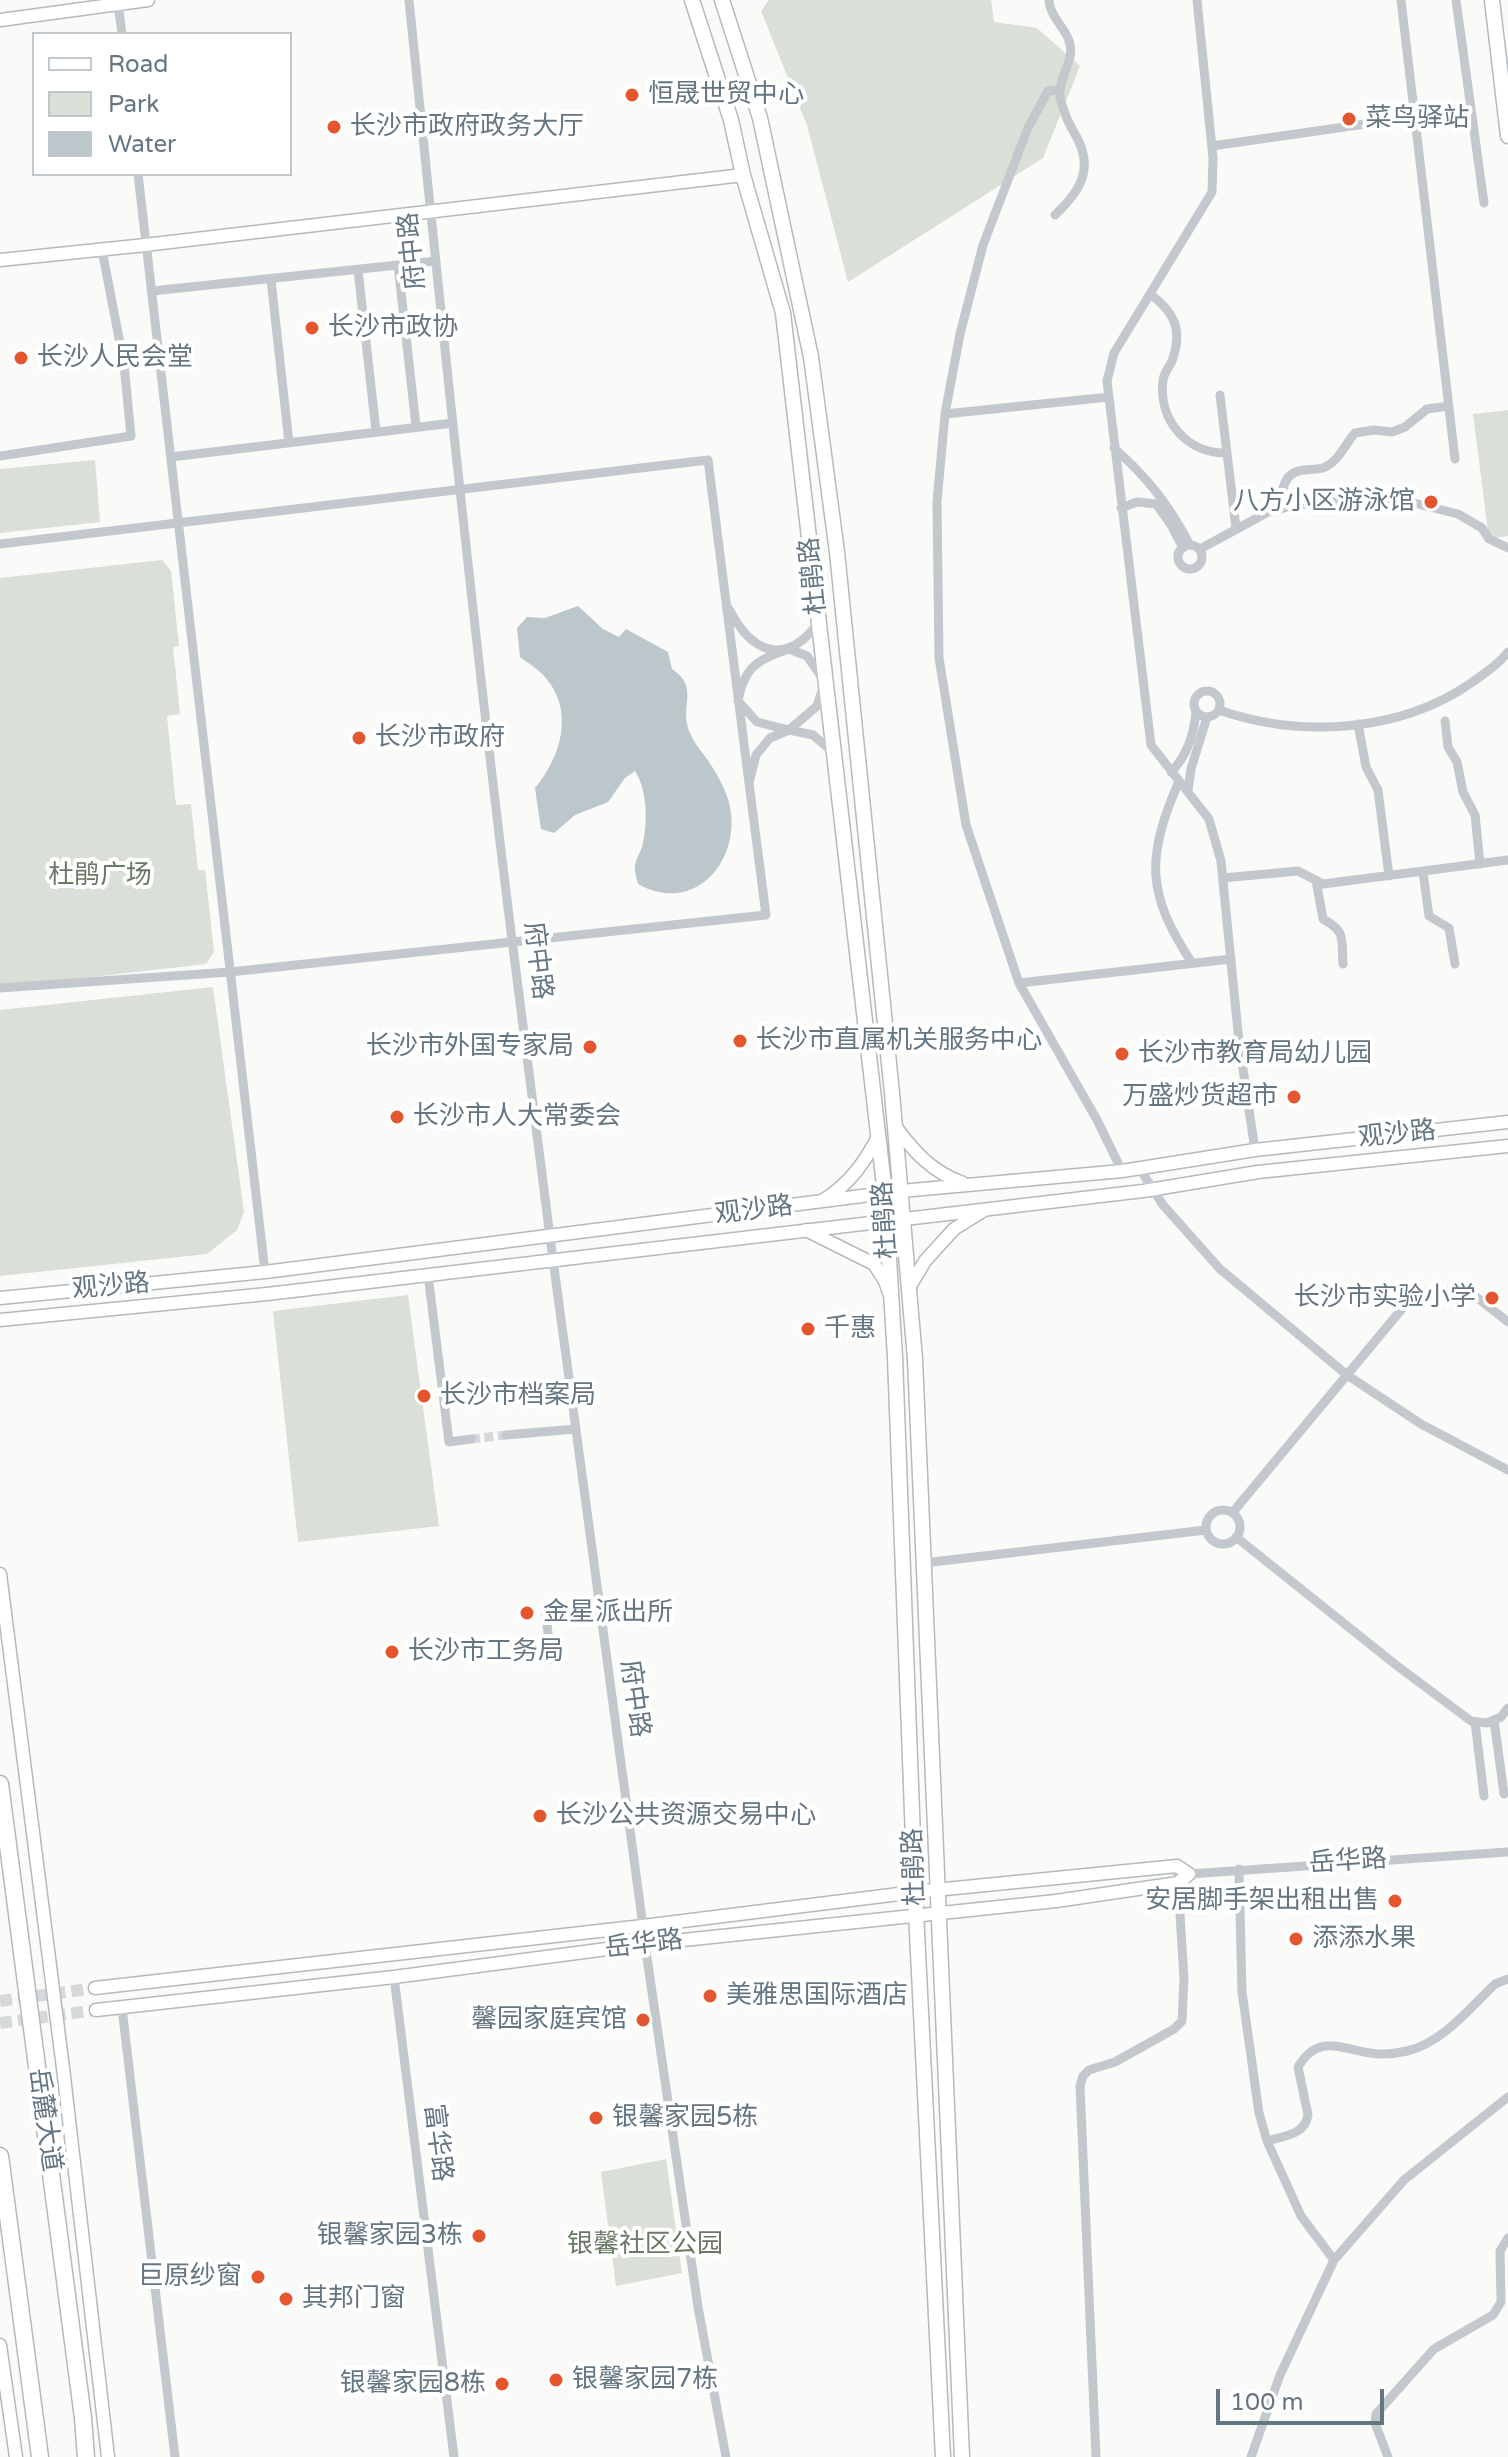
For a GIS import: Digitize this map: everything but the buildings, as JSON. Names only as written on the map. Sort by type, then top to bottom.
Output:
[{"type":"highway","name":"岳麓大道","points":[[0,1784],[86,2457]]},
{"type":"highway","name":"岳麓大道","points":[[0,2156],[37,2451]]},
{"type":"main road","name":"杜鹃路","points":[[692,0],[731,120],[743,175],[783,313],[879,1135],[893,1193],[903,1218],[924,1563],[962,2457]]},
{"type":"main road","name":"杜鹃路","points":[[722,0],[760,118],[811,357],[837,552],[895,1126],[893,1193],[887,1220],[915,1892],[943,2457]]},
{"type":"main road","points":[[1492,0],[1508,136]]},
{"type":"street","points":[[0,20],[148,0]]},
{"type":"street","name":"府中路","points":[[409,0],[460,491],[512,942],[643,1926]]},
{"type":"street","points":[[1049,0],[1052,15],[1070,43],[1071,56],[1060,90],[1060,100],[1070,129],[1082,150],[1084,170],[1081,183],[1071,200],[1055,215]]},
{"type":"street","points":[[1197,0],[1212,146],[1212,192],[1114,353],[1107,381],[1151,745],[1209,819],[1221,861],[1239,1042],[1255,1150]]},
{"type":"street","points":[[1401,0],[1455,459]]},
{"type":"street","points":[[1456,0],[1484,203]]},
{"type":"street","points":[[118,4],[122,32]]},
{"type":"street","points":[[1060,90],[1048,91],[1028,128],[983,245],[960,334],[945,414],[937,502],[939,658],[966,825],[1019,983],[1097,1120],[1122,1171]]},
{"type":"street","points":[[1212,146],[1470,109]]},
{"type":"street","points":[[0,260],[743,175]]},
{"type":"street","points":[[138,176],[265,1272]]},
{"type":"street","points":[[0,456],[131,436],[124,364],[102,250]]},
{"type":"street","points":[[152,291],[436,261]]},
{"type":"street","points":[[398,265],[416,426]]},
{"type":"street","points":[[358,270],[376,431]]},
{"type":"street","points":[[271,280],[289,443]]},
{"type":"street","points":[[1150,294],[1169,308],[1176,325],[1178,342],[1173,360],[1163,377],[1165,411],[1182,438],[1198,449],[1227,453]]},
{"type":"street","points":[[124,364],[160,358]]},
{"type":"street","points":[[1220,395],[1236,528]]},
{"type":"street","points":[[945,414],[1109,397]]},
{"type":"street","points":[[1282,508],[1281,494],[1287,479],[1296,471],[1324,468],[1337,459],[1355,433],[1374,430],[1392,432],[1405,427],[1427,409],[1449,406]]},
{"type":"street","points":[[171,457],[453,423]]},
{"type":"street","points":[[1114,448],[1164,500],[1191,547]]},
{"type":"street","points":[[0,544],[708,460],[766,915],[230,972],[0,988]]},
{"type":"street","points":[[1191,547],[1270,511],[1367,498],[1410,502],[1458,514],[1482,528],[1489,539],[1508,548]]},
{"type":"street","points":[[1121,508],[1137,502],[1156,504],[1191,547]]},
{"type":"street","points":[[725,602],[748,639],[769,650],[789,649],[807,656],[825,682],[817,706],[789,730],[770,738],[756,755],[749,783]]},
{"type":"street","points":[[738,701],[741,683],[752,667],[767,656],[806,639],[819,622]]},
{"type":"street","points":[[1188,790],[1207,717],[1219,710],[1282,726],[1324,728],[1405,715],[1451,697],[1499,663],[1508,652]]},
{"type":"street","points":[[1171,772],[1184,755],[1195,727],[1195,698],[1200,692],[1208,690],[1215,693],[1220,699],[1219,710]]},
{"type":"street","points":[[738,701],[757,722],[813,735],[835,754]]},
{"type":"street","points":[[1196,712],[1207,717]]},
{"type":"street","points":[[1445,721],[1448,747],[1457,762],[1463,792],[1475,815],[1480,864]]},
{"type":"street","points":[[1358,724],[1366,767],[1378,790],[1389,876]]},
{"type":"street","points":[[1179,781],[1164,819],[1155,857],[1158,892],[1166,921],[1192,963]]},
{"type":"street","points":[[1223,878],[1298,871],[1323,884],[1508,860]]},
{"type":"street","points":[[1423,872],[1429,916],[1449,928],[1455,964]]},
{"type":"street","points":[[1316,880],[1323,919],[1340,931],[1343,964]]},
{"type":"street","points":[[1019,983],[1231,959]]},
{"type":"street","name":"观沙路","points":[[0,1298],[265,1272],[893,1193],[1140,1169],[1255,1150],[1508,1122]]},
{"type":"street","points":[[895,1126],[915,1153],[942,1176],[970,1185]]},
{"type":"street","points":[[819,1203],[852,1178],[879,1135]]},
{"type":"street","name":"观沙路","points":[[0,1320],[267,1294],[1153,1189],[1258,1172],[1508,1146]]},
{"type":"street","points":[[1140,1169],[1163,1205],[1220,1269],[1347,1375],[1421,1424],[1508,1470]]},
{"type":"street","points":[[909,1288],[925,1261],[954,1229],[987,1208]]},
{"type":"street","points":[[806,1230],[874,1264],[885,1281],[892,1301]]},
{"type":"street","points":[[428,1275],[449,1442],[471,1439]]},
{"type":"street","points":[[1233,1512],[1406,1304],[1428,1291],[1453,1291],[1475,1296],[1508,1322]]},
{"type":"street","points":[[506,1435],[575,1429]]},
{"type":"street","points":[[1222,1509],[1233,1512],[1239,1521],[1240,1531],[1234,1540],[1223,1544],[1213,1541],[1206,1530],[1206,1522],[1212,1513],[1222,1509]]},
{"type":"street","points":[[924,1563],[1206,1530]]},
{"type":"street","points":[[1236,1537],[1471,1721],[1487,1723],[1501,1717],[1508,1708]]},
{"type":"street","points":[[0,1574],[63,2068],[108,2457]]},
{"type":"street","points":[[551,1659],[546,1616],[600,1608]]},
{"type":"street","points":[[1494,1720],[1504,1794]]},
{"type":"street","points":[[1475,1722],[1484,1796]]},
{"type":"street","name":"岳华路","points":[[1189,1874],[1508,1852]]},
{"type":"street","points":[[1177,1866],[1189,1874],[1178,1883]]},
{"type":"street","points":[[1096,2457],[1080,2086],[1089,2070],[1115,2062],[1174,2029],[1182,2021],[1184,1979],[1177,1866]]},
{"type":"street","name":"岳华路","points":[[95,1988],[938,1889],[1177,1866]]},
{"type":"street","points":[[1239,1869],[1242,1992],[1259,2113],[1267,2141],[1301,2216],[1334,2260]]},
{"type":"street","name":"岳华路","points":[[96,2010],[394,1977],[645,1944],[917,1917],[1178,1883]]},
{"type":"street","points":[[645,1944],[698,2307],[726,2457]]},
{"type":"street","name":"富华路","points":[[394,1977],[454,2457]]},
{"type":"street","points":[[1267,2141],[1303,2130],[1307,2123],[1298,2067],[1312,2051],[1332,2044],[1366,2053],[1410,2051],[1430,2043],[1495,1984],[1508,1979]]},
{"type":"street","points":[[122,2008],[175,2457]]},
{"type":"street","points":[[1251,2457],[1280,2375],[1334,2260],[1404,2180],[1508,2097]]},
{"type":"street","points":[[1388,2457],[1375,2423],[1376,2414],[1434,2349],[1493,2315],[1501,2302],[1500,2251],[1508,2238]]},
{"type":"street","points":[[0,2345],[2,2379],[16,2457]]},
{"type":"street","points":[[83,2418],[96,2457]]},
{"type":"green space","points":[[769,0],[991,0],[994,22],[1037,28],[1080,66],[1043,158],[848,282],[807,125],[761,11]]},
{"type":"green space","points":[[1508,410],[1508,536],[1489,539],[1473,414]]},
{"type":"green space","points":[[95,460],[100,522],[0,533],[0,469]]},
{"type":"green space","name":"杜鹃广场","points":[[162,560],[171,571],[179,646],[173,647],[180,714],[167,716],[176,805],[191,804],[198,870],[205,870],[214,952],[206,964],[5,987],[0,984],[0,578]]},
{"type":"green space","points":[[213,987],[244,1212],[237,1230],[207,1254],[0,1276],[0,1010]]},
{"type":"green space","points":[[408,1295],[439,1526],[298,1542],[273,1311]]},
{"type":"green space","name":"银馨社区公园","points":[[666,2159],[682,2273],[616,2286],[601,2172]]},
{"type":"water","points":[[578,606],[603,629],[619,637],[626,629],[668,652],[672,669],[680,675],[687,688],[688,729],[720,780],[731,813],[731,833],[718,867],[707,880],[692,889],[676,893],[657,892],[638,884],[635,865],[644,838],[646,808],[635,771],[625,778],[608,802],[575,815],[554,833],[541,829],[535,788],[558,748],[562,719],[554,690],[542,674],[520,657],[517,628],[527,617],[545,618]]},
{"type":"tunnel","points":[[471,1439],[506,1435]]},
{"type":"tunnel","points":[[0,2001],[95,1988]]},
{"type":"tunnel","points":[[0,2023],[96,2010]]},
{"type":"place","name":"恒晟世贸中心","points":[[632,95]]},
{"type":"place","name":"菜鸟驿站","points":[[1349,119]]},
{"type":"place","name":"长沙市政府政务大厅","points":[[334,127]]},
{"type":"place","name":"长沙市政协","points":[[312,328]]},
{"type":"place","name":"长沙人民会堂","points":[[21,358]]},
{"type":"place","name":"八方小区游泳馆","points":[[1431,502]]},
{"type":"place","name":"长沙市政府","points":[[359,738]]},
{"type":"place","name":"长沙市直属机关服务中心","points":[[740,1041]]},
{"type":"place","name":"长沙市外国专家局","points":[[590,1047]]},
{"type":"place","name":"长沙市教育局幼儿园","points":[[1122,1054]]},
{"type":"place","name":"万盛炒货超市","points":[[1294,1097]]},
{"type":"place","name":"长沙市人大常委会","points":[[397,1117]]},
{"type":"place","name":"长沙市实验小学","points":[[1492,1298]]},
{"type":"place","name":"千惠","points":[[808,1329]]},
{"type":"place","name":"长沙市档案局","points":[[424,1396]]},
{"type":"place","name":"金星派出所","points":[[527,1613]]},
{"type":"place","name":"长沙市工务局","points":[[392,1652]]},
{"type":"place","name":"长沙公共资源交易中心","points":[[540,1816]]},
{"type":"place","name":"安居脚手架出租出售","points":[[1395,1901]]},
{"type":"place","name":"添添水果","points":[[1296,1939]]},
{"type":"place","name":"美雅思国际酒店","points":[[710,1996]]},
{"type":"place","name":"馨园家庭宾馆","points":[[643,2020]]},
{"type":"place","name":"银馨家园5栋","points":[[596,2118]]},
{"type":"place","name":"银馨家园3栋","points":[[479,2236]]},
{"type":"place","name":"巨原纱窗","points":[[258,2277]]},
{"type":"place","name":"其邦门窗","points":[[286,2299]]},
{"type":"place","name":"银馨家园7栋","points":[[556,2380]]},
{"type":"place","name":"银馨家园8栋","points":[[502,2384]]}]
